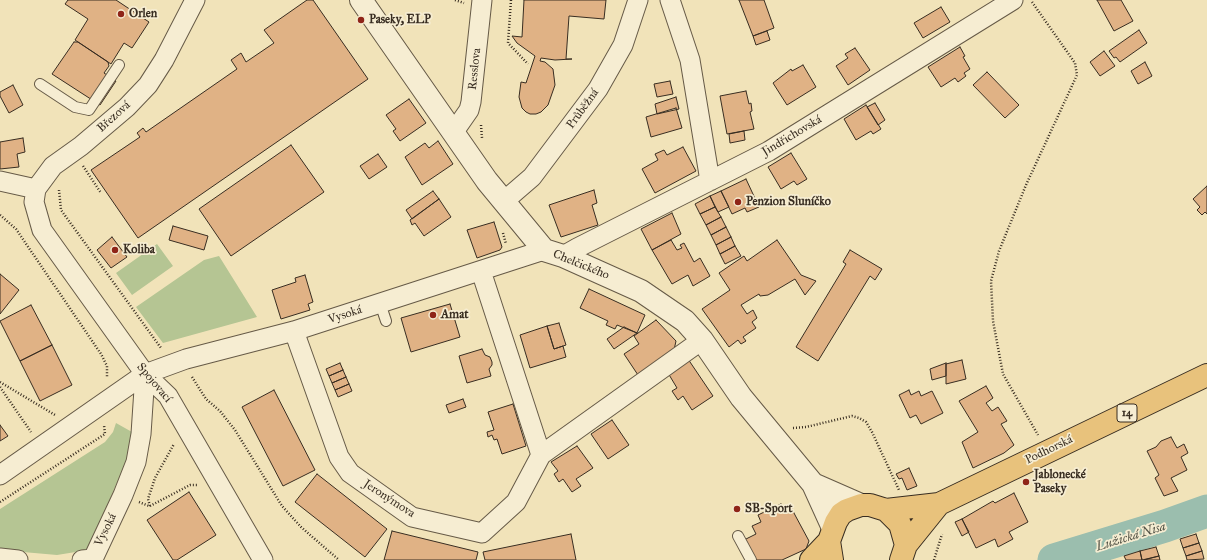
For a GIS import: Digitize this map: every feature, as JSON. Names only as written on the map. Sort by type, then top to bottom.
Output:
[{"type":"main road","name":"Podhorská","points":[[903,556],[939,504],[1046,451],[1207,375]]},
{"type":"main road","name":"14","points":[[861,505],[878,506],[886,510],[939,504]]},
{"type":"main road","points":[[811,560],[831,543],[841,514],[861,505]]},
{"type":"main road","name":"Podhorská","points":[[886,510],[900,524],[905,538],[903,556]]},
{"type":"street","name":"Březová","points":[[36,189],[54,166],[82,146],[127,107],[148,85],[164,60],[195,0]]},
{"type":"street","name":"Chelčického","points":[[361,0],[502,202],[554,253],[640,291],[685,321],[702,340],[741,397],[812,484],[831,543]]},
{"type":"street","name":"Resslova","points":[[453,133],[469,110],[471,102],[482,0]]},
{"type":"street","name":"Průběžná","points":[[502,202],[532,177],[598,89],[623,45],[638,0]]},
{"type":"street","points":[[670,0],[690,60],[710,181]]},
{"type":"street","name":"Jindřichovská","points":[[554,253],[577,248],[769,151],[1013,0]]},
{"type":"street","points":[[0,181],[36,189]]},
{"type":"street","name":"Spojovací","points":[[36,189],[34,202],[42,230],[145,374],[168,396],[263,560]]},
{"type":"street","name":"Vysoká","points":[[0,475],[145,374],[186,359],[294,331],[383,312],[481,271],[554,253]]},
{"type":"street","points":[[481,271],[541,455]]},
{"type":"street","name":"Jeronýmova","points":[[294,331],[339,457],[350,473],[412,517],[482,533],[516,502],[541,455],[702,340]]},
{"type":"street","name":"Vysoká","points":[[87,559],[123,495],[136,462],[141,434],[145,374]]},
{"type":"street","name":"Chelčického","points":[[812,484],[861,505]]},
{"type":"street","points":[[0,558],[18,560]]},
{"type":"lane","points":[[40,84],[75,107],[89,110],[119,65]]},
{"type":"lane","points":[[738,536],[751,560]]},
{"type":"path","points":[[511,0],[508,43],[528,64]]},
{"type":"path","points":[[1030,0],[1075,63],[1077,75],[1026,185],[999,251],[991,281],[993,321],[1003,374],[1046,451]]},
{"type":"path","points":[[79,161],[101,192]]},
{"type":"path","points":[[58,182],[61,210],[162,350],[181,346],[190,374],[206,398],[220,411],[235,430],[282,506],[300,527],[339,560]]},
{"type":"path","points":[[0,214],[16,229],[101,354],[107,366],[107,377],[104,382]]},
{"type":"path","points":[[0,382],[58,418],[55,420]]},
{"type":"path","points":[[0,387],[33,434]]},
{"type":"path","points":[[768,430],[806,427],[852,416],[859,418],[866,422],[872,432],[888,469]]},
{"type":"path","points":[[0,502],[105,434],[104,425]]},
{"type":"path","points":[[184,426],[155,478],[148,499],[150,506],[190,485],[220,487]]},
{"type":"green space","points":[[157,244],[173,266],[132,295],[116,273]]},
{"type":"green space","points":[[219,256],[257,317],[163,343],[136,307],[204,260]]},
{"type":"green space","points":[[116,423],[132,432],[128,457],[88,550],[57,555],[0,550],[0,509],[105,442],[113,432]]},
{"type":"building","points":[[68,0],[116,0],[149,22],[132,48],[124,43],[111,64],[75,40],[88,19],[65,4]]},
{"type":"building","points":[[307,0],[313,0],[368,79],[138,238],[91,170],[140,137],[137,133],[143,128],[146,132],[237,69],[231,60],[241,53],[246,62],[274,43],[264,30]]},
{"type":"building","points":[[524,0],[606,0],[604,19],[569,16],[566,59],[572,59],[555,60],[541,58],[540,61],[545,62],[553,69],[555,85],[548,105],[541,112],[536,114],[530,114],[522,108],[519,97],[521,82],[526,83],[535,56],[517,43],[512,36],[522,37]]},
{"type":"building","points":[[739,0],[764,0],[774,28],[753,36]]},
{"type":"building","points":[[1097,0],[1121,0],[1133,21],[1114,31]]},
{"type":"building","points":[[941,7],[950,22],[923,38],[914,23]]},
{"type":"building","points":[[1139,30],[1147,43],[1120,62],[1116,57],[1114,58],[1109,51]]},
{"type":"building","points":[[767,31],[770,40],[756,45],[753,36]]},
{"type":"building","points":[[74,42],[78,42],[108,62],[109,66],[104,73],[116,81],[100,105],[52,74]]},
{"type":"building","points":[[960,47],[965,56],[963,57],[970,69],[964,73],[966,76],[958,82],[955,78],[941,87],[928,67]]},
{"type":"building","points":[[855,48],[870,70],[848,85],[836,66],[848,58],[845,54]]},
{"type":"building","points":[[1104,51],[1115,66],[1100,76],[1090,62]]},
{"type":"building","points":[[1145,62],[1152,76],[1138,84],[1131,71]]},
{"type":"building","points":[[803,65],[816,87],[787,105],[773,83],[791,69],[792,71]]},
{"type":"building","points":[[987,72],[1019,105],[1005,118],[973,85]]},
{"type":"building","points":[[670,81],[673,94],[657,97],[654,84]]},
{"type":"building","points":[[13,85],[23,105],[9,113],[0,96],[0,92]]},
{"type":"building","points":[[746,91],[749,104],[751,103],[752,111],[750,112],[754,129],[727,134],[720,96]]},
{"type":"building","points":[[676,97],[679,109],[657,114],[655,104]]},
{"type":"building","points":[[409,99],[426,123],[400,141],[393,131],[396,129],[386,115]]},
{"type":"building","points":[[875,103],[885,120],[878,125],[867,107]]},
{"type":"building","points":[[866,105],[881,129],[873,134],[871,131],[856,140],[844,119]]},
{"type":"building","points":[[676,108],[682,128],[651,137],[646,117]]},
{"type":"building","points":[[744,131],[745,140],[730,143],[729,134]]},
{"type":"building","points":[[23,138],[25,152],[17,154],[19,167],[0,169],[0,142]]},
{"type":"building","points":[[438,141],[453,164],[422,185],[405,157],[425,143],[429,148]]},
{"type":"building","points":[[291,145],[324,192],[231,256],[199,209]]},
{"type":"building","points":[[683,147],[696,171],[655,193],[642,169],[658,160],[655,154],[664,150],[667,155]]},
{"type":"building","points":[[791,153],[807,179],[797,185],[794,181],[781,189],[768,167]]},
{"type":"building","points":[[378,154],[387,167],[369,179],[360,166]]},
{"type":"building","points":[[746,179],[759,207],[747,212],[745,208],[732,214],[721,191]]},
{"type":"building","points":[[1207,186],[1207,214],[1205,212],[1202,215],[1197,210],[1200,207],[1193,199]]},
{"type":"building","points":[[594,190],[597,203],[592,205],[598,225],[561,237],[549,205]]},
{"type":"building","points":[[433,191],[439,199],[412,219],[406,210]]},
{"type":"building","points":[[721,191],[729,207],[718,212],[710,196]]},
{"type":"building","points":[[710,196],[715,207],[700,214],[695,204]]},
{"type":"building","points":[[439,199],[451,217],[424,236],[415,223],[412,225],[410,220]]},
{"type":"building","points":[[715,207],[721,217],[706,225],[700,214]]},
{"type":"building","points":[[672,213],[681,234],[652,250],[641,229]]},
{"type":"building","points":[[721,217],[726,227],[711,235],[706,225]]},
{"type":"building","points":[[494,222],[502,247],[500,250],[477,258],[467,230]]},
{"type":"building","points":[[173,226],[208,236],[204,250],[169,240]]},
{"type":"building","points":[[726,227],[731,237],[716,245],[711,235]]},
{"type":"building","points":[[112,237],[127,257],[111,268],[97,250]]},
{"type":"building","points":[[731,237],[735,246],[720,254],[716,245]]},
{"type":"building","points":[[671,240],[677,250],[682,248],[680,245],[684,243],[694,262],[700,258],[710,276],[693,286],[688,275],[672,284],[652,250]]},
{"type":"building","points":[[777,240],[801,275],[816,281],[805,295],[795,279],[768,295],[760,296],[759,294],[741,305],[747,314],[753,310],[757,318],[752,322],[756,328],[743,337],[746,341],[741,344],[738,340],[729,347],[702,309],[730,290],[719,273],[744,256],[747,261]]},
{"type":"building","points":[[735,246],[741,256],[725,264],[720,254]]},
{"type":"building","points":[[850,250],[882,269],[875,280],[870,276],[818,361],[796,347],[846,264],[843,262]]},
{"type":"building","points":[[0,274],[19,290],[0,314]]},
{"type":"building","points":[[305,275],[313,302],[308,304],[310,310],[281,319],[272,290],[296,282],[295,278]]},
{"type":"building","points":[[589,289],[645,315],[637,333],[617,325],[615,329],[606,325],[608,321],[580,308]]},
{"type":"building","points":[[450,304],[460,337],[411,352],[401,318]]},
{"type":"building","points":[[31,305],[52,345],[20,361],[0,321]]},
{"type":"building","points":[[656,320],[676,341],[674,350],[638,375],[624,354],[639,344],[634,336]]},
{"type":"building","points":[[559,323],[566,345],[554,349],[547,326]]},
{"type":"building","points":[[547,326],[554,349],[563,346],[566,357],[530,368],[520,335]]},
{"type":"building","points":[[624,327],[637,333],[614,349],[607,339]]},
{"type":"building","points":[[52,345],[72,385],[40,401],[20,361]]},
{"type":"building","points":[[482,349],[485,355],[490,357],[492,362],[489,369],[491,376],[467,383],[459,356]]},
{"type":"building","points":[[688,359],[713,396],[692,410],[683,396],[678,400],[672,391],[677,388],[668,373]]},
{"type":"building","points":[[962,360],[966,379],[946,384],[946,364]]},
{"type":"building","points":[[340,363],[343,370],[329,376],[326,369]]},
{"type":"building","points":[[946,363],[946,376],[932,380],[930,369]]},
{"type":"building","points":[[343,370],[346,377],[332,383],[329,376]]},
{"type":"building","points":[[346,377],[349,384],[335,390],[332,383]]},
{"type":"building","points":[[349,384],[352,391],[338,397],[335,390]]},
{"type":"building","points":[[986,386],[993,398],[986,403],[992,411],[998,407],[1007,421],[1001,424],[1014,445],[1004,453],[973,468],[962,442],[978,432],[959,401]]},
{"type":"building","points":[[274,390],[315,470],[283,486],[242,407]]},
{"type":"building","points":[[909,390],[911,395],[919,391],[921,396],[932,391],[943,413],[921,424],[916,415],[910,418],[899,395]]},
{"type":"building","points":[[463,399],[466,407],[449,413],[446,405]]},
{"type":"building","points":[[513,404],[526,446],[502,454],[497,439],[494,440],[492,435],[488,437],[487,432],[494,430],[488,412]]},
{"type":"building","points":[[612,420],[629,445],[608,459],[591,434]]},
{"type":"building","points":[[0,425],[8,436],[0,441]]},
{"type":"building","points":[[1171,437],[1177,448],[1184,444],[1188,453],[1181,457],[1187,470],[1171,478],[1178,491],[1164,496],[1155,478],[1159,475],[1147,451],[1156,447],[1161,441]]},
{"type":"building","points":[[577,446],[593,468],[576,479],[581,486],[572,492],[563,479],[559,482],[554,474],[558,471],[551,462]]},
{"type":"building","points":[[909,468],[917,486],[907,490],[902,478],[899,479],[896,474]]},
{"type":"building","points":[[317,474],[387,529],[365,557],[295,502]]},
{"type":"building","points":[[189,492],[216,535],[177,560],[173,560],[147,520]]},
{"type":"building","points":[[1014,493],[1028,522],[1009,532],[1013,539],[998,547],[995,539],[976,548],[962,519],[993,501],[995,503]]},
{"type":"building","points":[[781,504],[784,510],[791,507],[809,541],[806,549],[782,560],[754,560],[744,540],[756,534],[752,526],[761,522],[758,515]]},
{"type":"building","points":[[962,519],[969,532],[962,536],[955,522]]},
{"type":"building","points":[[392,531],[478,552],[476,560],[384,560]]},
{"type":"building","points":[[571,534],[576,560],[485,560],[483,552]]},
{"type":"building","points":[[1196,534],[1199,543],[1183,548],[1180,539]]},
{"type":"building","points":[[1199,543],[1202,551],[1186,556],[1183,548]]},
{"type":"building","points":[[1156,547],[1159,556],[1142,560],[1140,551]]},
{"type":"building","points":[[1140,551],[1142,560],[1126,560],[1124,556]]},
{"type":"building","points":[[1202,551],[1204,559],[1187,560],[1186,556]]},
{"type":"building","points":[[1159,556],[1160,560],[1144,560]]},
{"type":"waterway","name":"Lužická Nisa","points":[[1054,560],[1165,526],[1207,511]]},
{"type":"place","name":"Orlen","points":[[121,14]]},
{"type":"place","name":"Paseky, ELP","points":[[361,20]]},
{"type":"place","name":"Penzion Sluníčko","points":[[738,202]]},
{"type":"place","name":"Koliba","points":[[115,250]]},
{"type":"place","name":"Amat","points":[[433,315]]},
{"type":"place","name":"Jablonecké Paseky","points":[[1026,482]]},
{"type":"place","name":"SB-Sport","points":[[737,509]]}]
